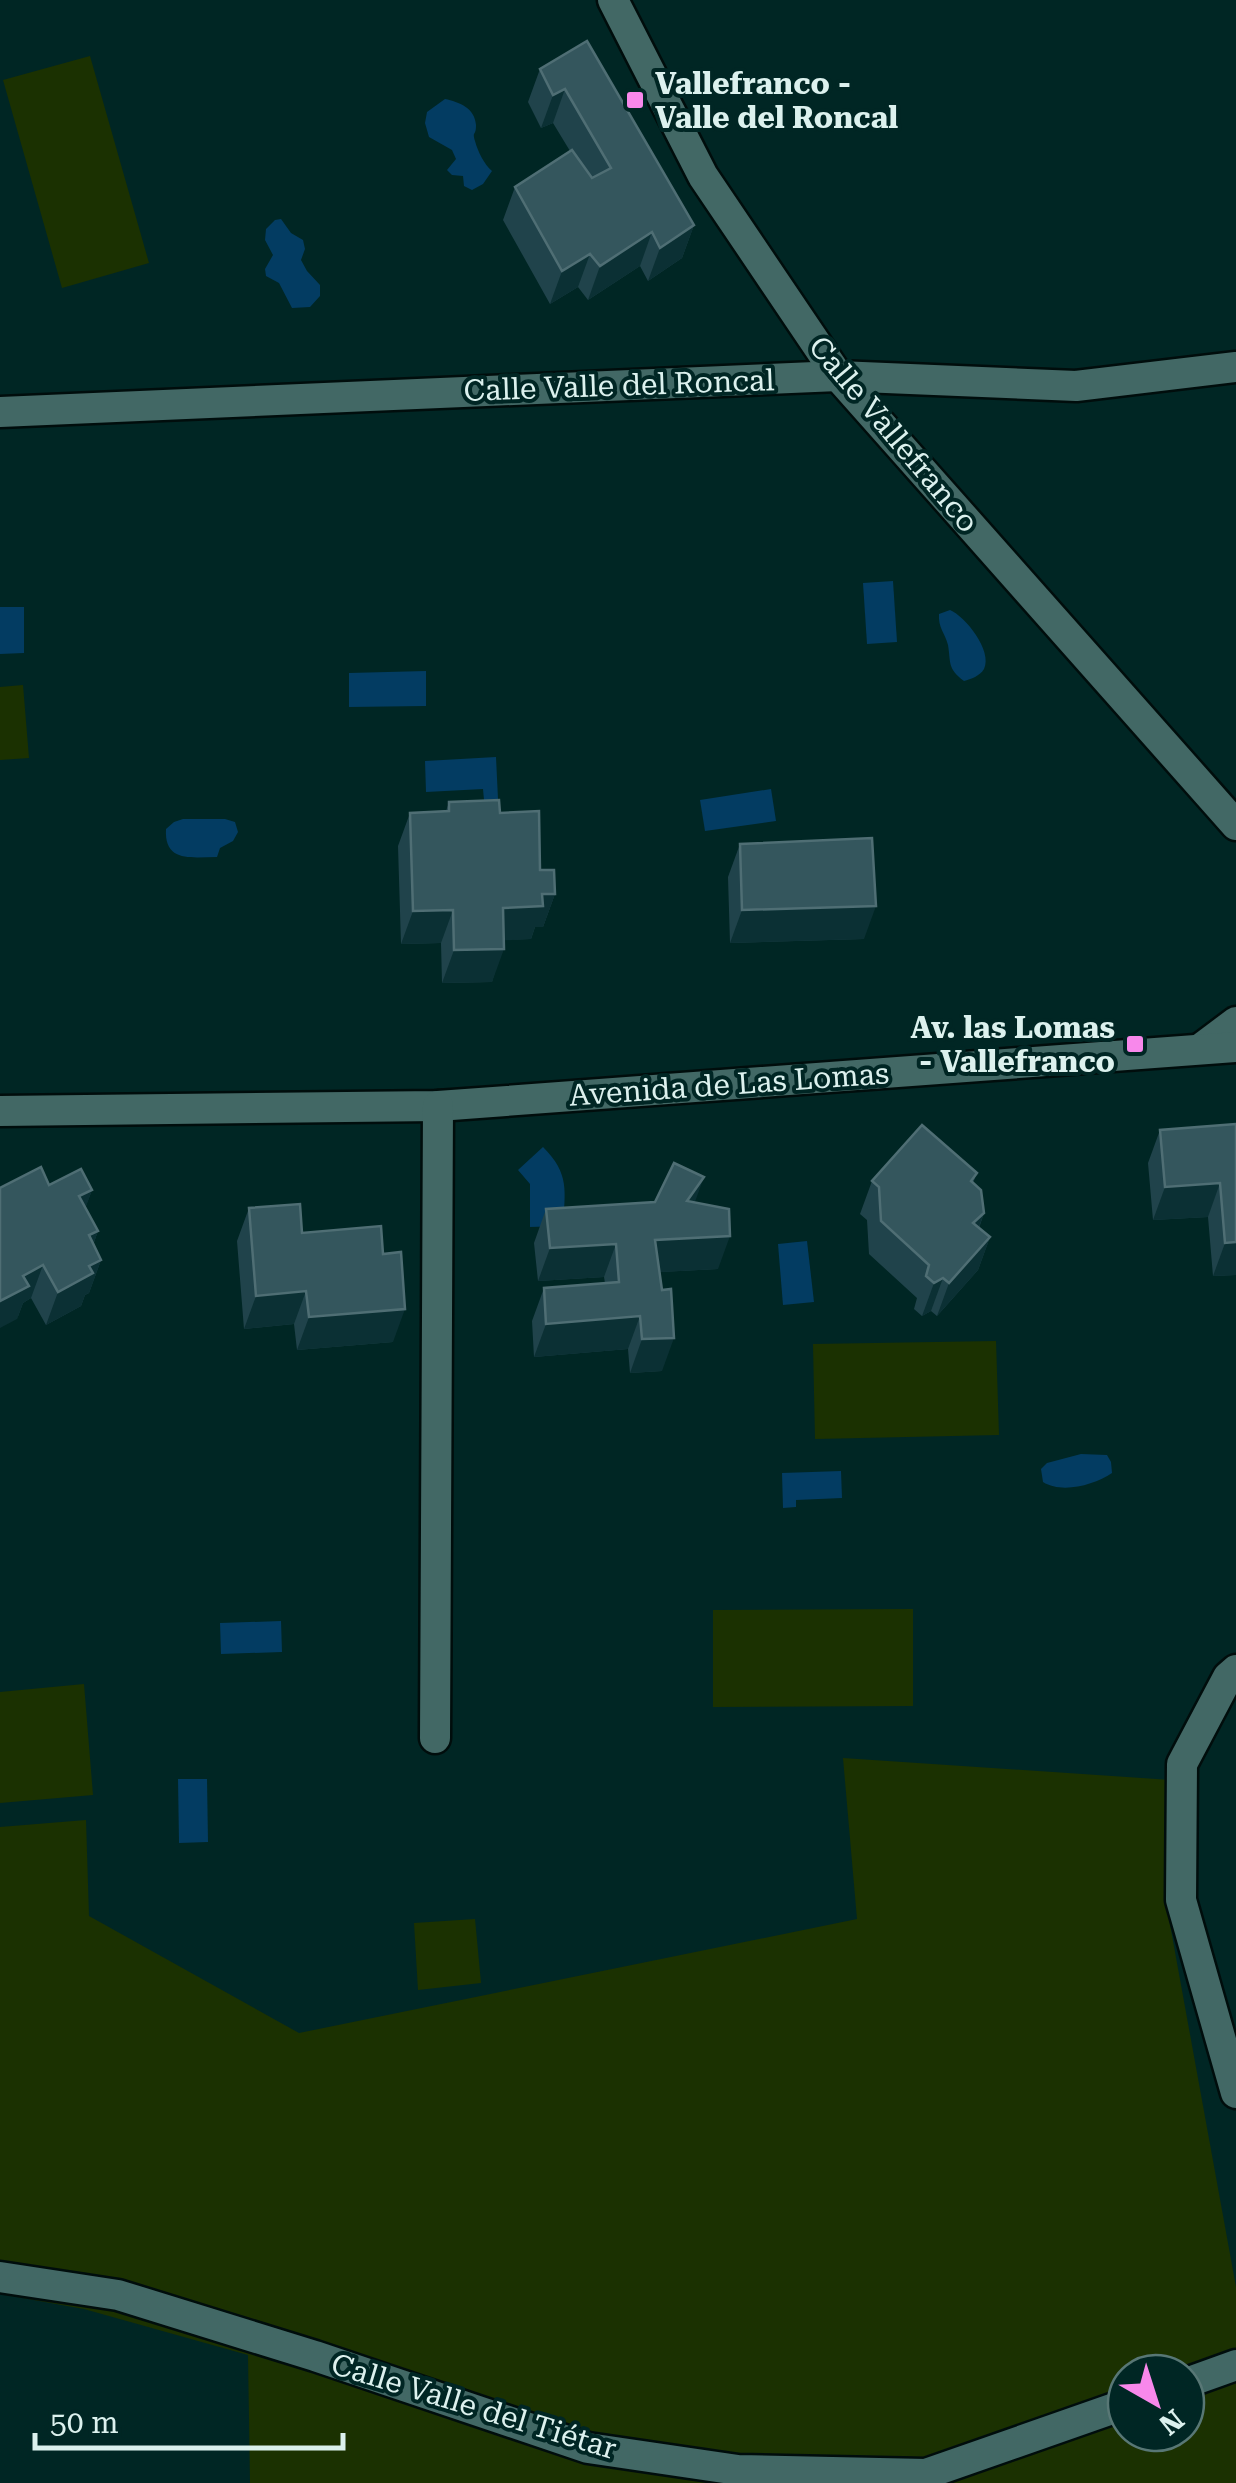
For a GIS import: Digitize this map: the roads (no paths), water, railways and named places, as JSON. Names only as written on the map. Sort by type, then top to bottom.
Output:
[{"type":"street","name":"Calle Vallefranco","points":[[613,0],[703,176],[838,376],[1236,826]]},
{"type":"street","name":"Calle Valle del Roncal","points":[[0,412],[838,376],[1076,386],[1236,367]]},
{"type":"street","points":[[1200,1048],[1236,1022]]},
{"type":"street","name":"Avenida de Las Lomas","points":[[0,1111],[438,1106],[1236,1046]]},
{"type":"street","points":[[435,1738],[438,1106]]},
{"type":"street","points":[[1236,1670],[1228,1677],[1182,1764],[1181,1861],[1181,1900],[1236,2093]]},
{"type":"street","name":"Calle Valle del Tiétar","points":[[0,2277],[118,2294],[588,2448],[738,2470],[926,2474],[1106,2411]]},
{"type":"street","points":[[1206,2376],[1236,2365]]},
{"type":"water","points":[[445,99],[461,104],[473,114],[476,145],[492,171],[483,184],[472,190],[464,186],[463,176],[447,170],[456,159],[452,150],[429,137],[427,112]]},
{"type":"water","points":[[281,219],[291,233],[303,240],[301,260],[320,285],[320,296],[310,307],[292,308],[279,283],[266,276],[265,269],[273,255],[265,240],[266,229]]},
{"type":"water","points":[[893,581],[897,642],[867,644],[863,583]]},
{"type":"water","points":[[0,607],[24,607],[24,653],[0,654]]},
{"type":"water","points":[[950,610],[970,627],[985,653],[984,669],[964,681],[952,669],[940,623],[939,614]]},
{"type":"water","points":[[426,671],[426,706],[349,707],[349,673]]},
{"type":"water","points":[[496,757],[498,799],[484,800],[483,789],[426,792],[425,761]]},
{"type":"water","points":[[771,789],[776,821],[705,831],[700,800]]},
{"type":"water","points":[[183,819],[225,819],[235,822],[238,832],[233,841],[220,848],[217,857],[181,856],[170,848],[166,829]]},
{"type":"water","points":[[543,1147],[562,1175],[563,1226],[530,1227],[530,1184],[518,1170]]},
{"type":"water","points":[[807,1241],[814,1302],[783,1305],[778,1244]]},
{"type":"water","points":[[1081,1454],[1107,1455],[1112,1473],[1078,1486],[1059,1487],[1043,1482],[1041,1469],[1047,1463]]},
{"type":"water","points":[[841,1471],[842,1498],[796,1500],[796,1507],[783,1508],[782,1473]]},
{"type":"water","points":[[281,1621],[282,1652],[221,1654],[220,1623]]},
{"type":"water","points":[[178,1779],[207,1779],[208,1842],[179,1843]]},
{"type":"place","name":"Vallefranco - Valle del Roncal","points":[[635,100]]},
{"type":"place","name":"Av. las Lomas - Vallefranco","points":[[1135,1044]]}]
